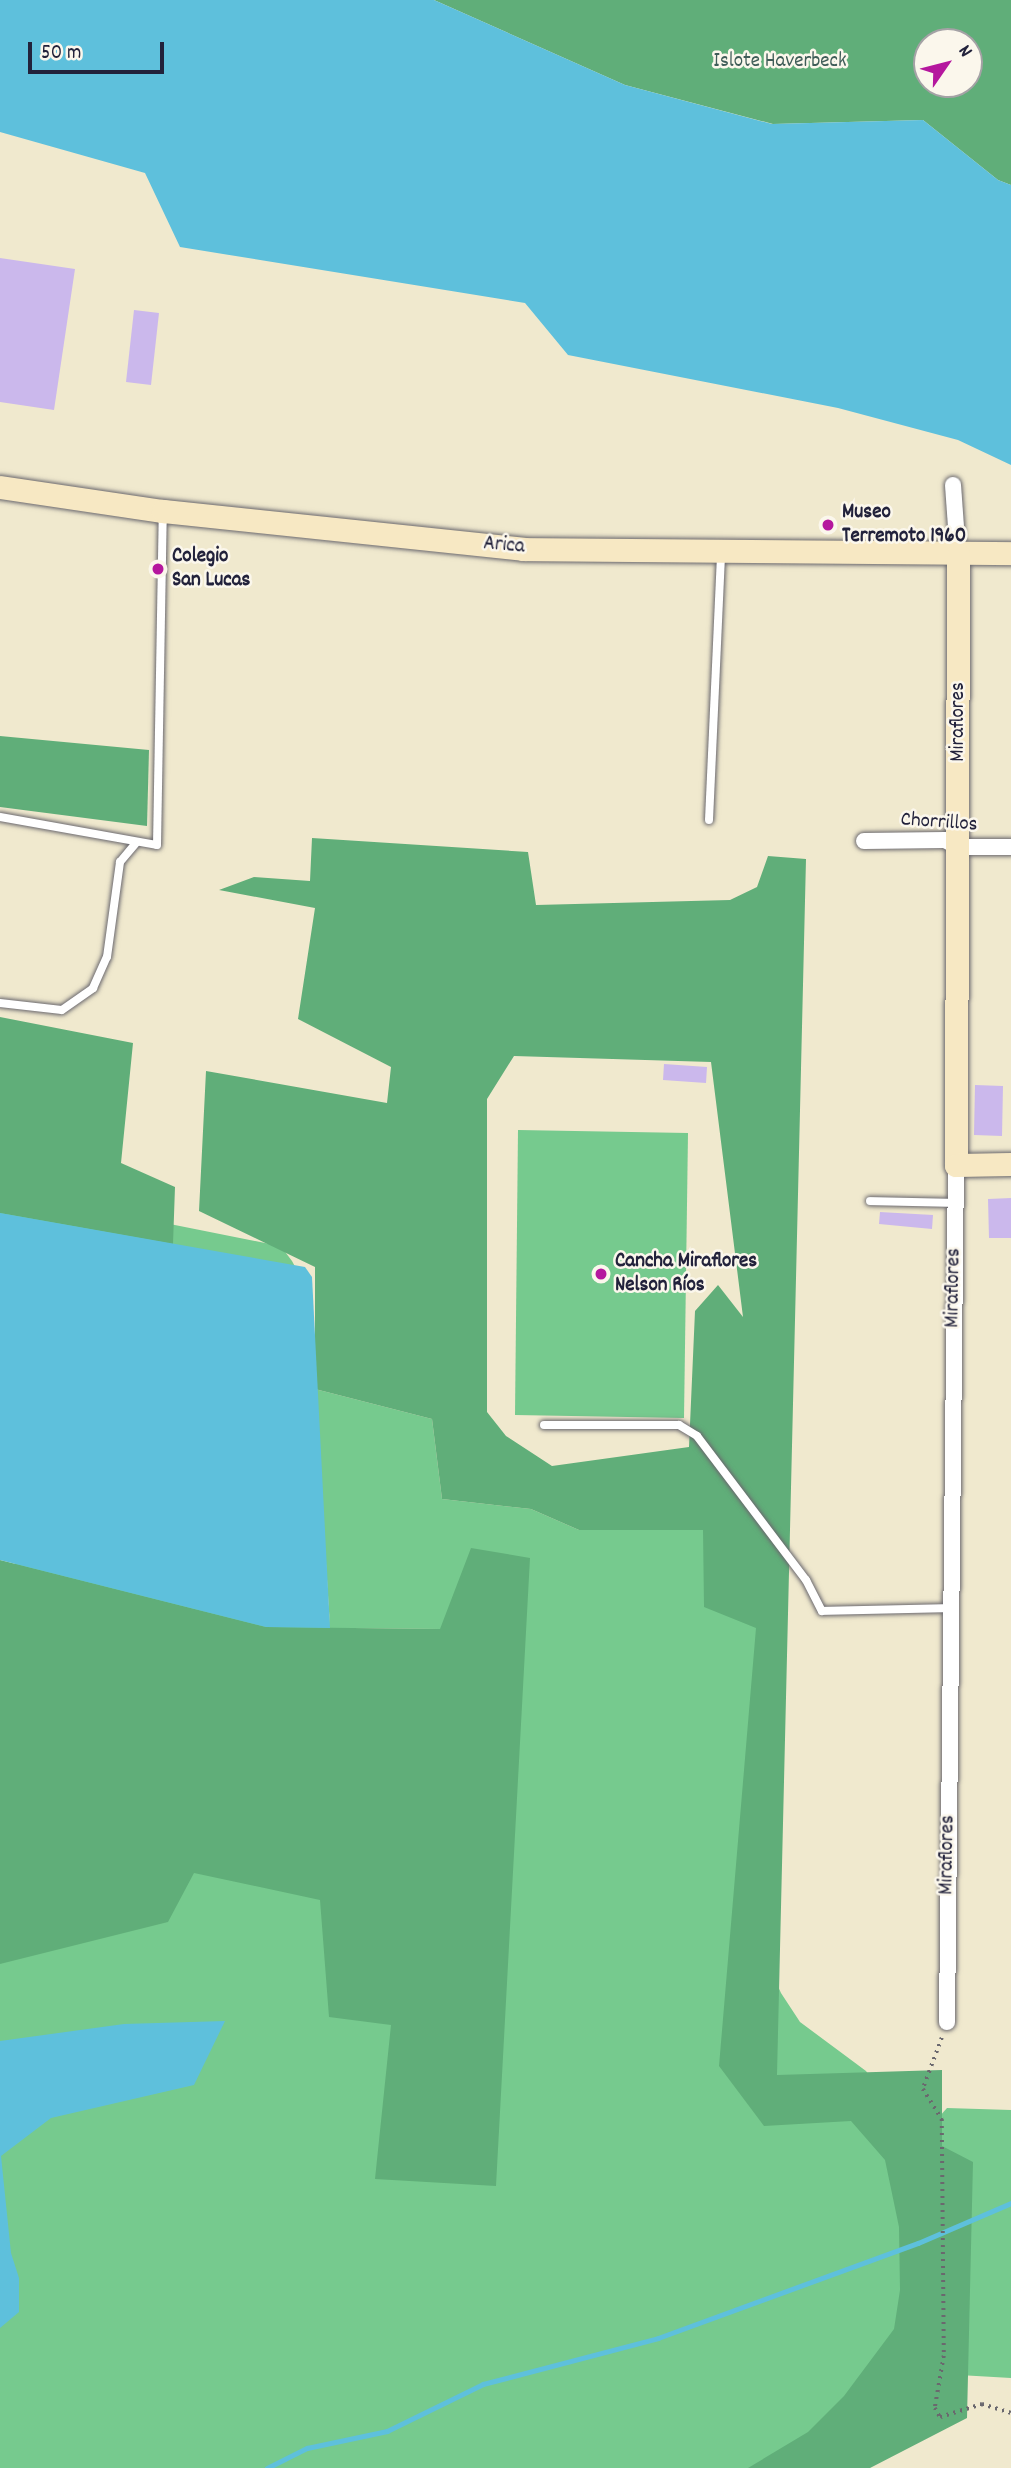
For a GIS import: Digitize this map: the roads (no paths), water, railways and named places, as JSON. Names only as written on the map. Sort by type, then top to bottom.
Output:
[{"type":"main road","name":"Arica","points":[[0,487],[163,511],[523,549],[721,548],[958,555],[1011,553]]},
{"type":"main road","name":"Miraflores","points":[[956,1165],[960,847],[958,555]]},
{"type":"main road","points":[[956,1165],[1011,1164]]},
{"type":"street","points":[[953,485],[958,555]]},
{"type":"street","name":"Chorrillos","points":[[864,841],[945,840],[960,847],[1011,847]]},
{"type":"street","name":"Miraflores","points":[[947,2022],[956,1165]]},
{"type":"lane","points":[[0,817],[157,845],[163,511]]},
{"type":"lane","points":[[709,820],[721,548]]},
{"type":"lane","points":[[0,1003],[62,1010],[93,988],[107,957],[120,862],[136,842]]},
{"type":"lane","points":[[870,1202],[955,1203]]},
{"type":"lane","points":[[544,1425],[679,1425],[697,1436],[806,1580],[822,1611],[950,1608]]},
{"type":"water","points":[[0,0],[434,0],[625,85],[772,124],[923,120],[998,180],[1011,185],[1011,465],[958,440],[838,408],[568,355],[525,303],[180,247],[145,173],[0,132]]},
{"type":"water","points":[[0,1213],[305,1267],[312,1277],[330,1628],[266,1627],[0,1560]]},
{"type":"water","points":[[225,2021],[194,2085],[51,2118],[1,2156],[11,2253],[19,2278],[19,2312],[0,2328],[0,2041],[124,2024]]},
{"type":"waterway","points":[[267,2468],[307,2448],[387,2431],[483,2384],[658,2338],[918,2243],[1011,2203]]},
{"type":"place","name":"Museo Terremoto 1960","points":[[828,525]]},
{"type":"place","name":"Colegio San Lucas","points":[[158,569]]},
{"type":"place","name":"Cancha Miraflores Nelson Ríos","points":[[601,1274]]},
{"type":"park label","name":"Islote Haverbeck","points":[[780,62]]}]
